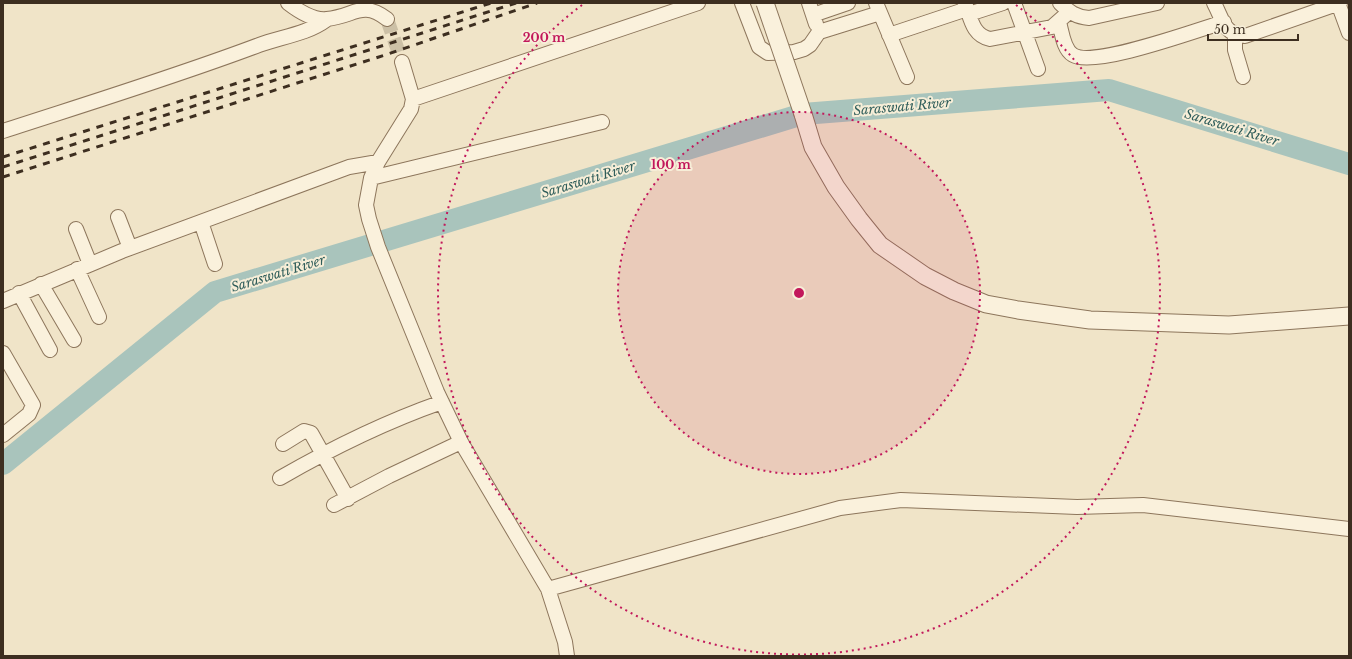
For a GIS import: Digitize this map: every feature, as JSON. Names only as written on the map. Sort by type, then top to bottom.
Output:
[{"type":"street","points":[[288,3],[296,10],[326,20]]},
{"type":"street","points":[[413,99],[698,3]]},
{"type":"street","points":[[742,3],[759,47],[768,53],[804,49],[810,46],[819,32],[878,8],[907,77]]},
{"type":"street","points":[[764,3],[813,147],[828,174],[859,219],[880,245],[925,276],[954,291],[986,304],[1090,320],[1229,325],[1349,316]]},
{"type":"street","points":[[819,32],[811,9],[848,3]]},
{"type":"street","points":[[889,35],[967,9],[1003,3]]},
{"type":"street","points":[[1014,3],[1038,69]]},
{"type":"street","points":[[1062,12],[1090,18],[1119,7],[1157,3]]},
{"type":"street","points":[[1214,3],[1228,31],[1235,35],[1246,36],[1339,3],[1349,34]]},
{"type":"street","points":[[3,131],[183,74],[271,41],[318,26],[326,20],[361,4],[374,5],[387,20]]},
{"type":"street","points":[[967,9],[976,33],[981,37],[990,39],[1052,27],[1062,12]]},
{"type":"street","points":[[1062,12],[1066,48],[1079,58],[1095,58],[1131,51],[1224,22]]},
{"type":"street","points":[[1235,35],[1235,50],[1243,77]]},
{"type":"street","points":[[402,62],[413,99],[411,109],[378,162],[371,178],[366,205],[369,219],[378,247],[442,402],[461,442],[548,588],[565,642],[567,656]]},
{"type":"street","points":[[371,178],[602,122]]},
{"type":"street","points":[[3,300],[130,248],[349,166],[378,162]]},
{"type":"street","points":[[118,217],[130,248]]},
{"type":"street","points":[[201,222],[215,264]]},
{"type":"street","points":[[76,228],[84,266],[99,317]]},
{"type":"street","points":[[41,284],[74,340]]},
{"type":"street","points":[[19,293],[50,350]]},
{"type":"street","points":[[3,353],[33,405],[29,414],[3,435]]},
{"type":"street","points":[[280,478],[322,454],[388,423],[442,402]]},
{"type":"street","points":[[283,444],[296,435],[308,431],[311,433],[348,499]]},
{"type":"street","points":[[334,505],[348,499],[389,476],[461,442]]},
{"type":"street","points":[[548,588],[840,508],[901,500],[1077,507],[1143,505],[1349,529]]},
{"type":"waterway","name":"Saraswati River","points":[[3,464],[215,292],[803,114],[1109,90],[1349,164]]},
{"type":"tunnel","points":[[387,19],[402,62]]},
{"type":"railway","points":[[3,157],[491,3]]},
{"type":"railway","points":[[3,167],[516,3]]},
{"type":"railway","points":[[3,177],[385,55],[537,3]]}]
